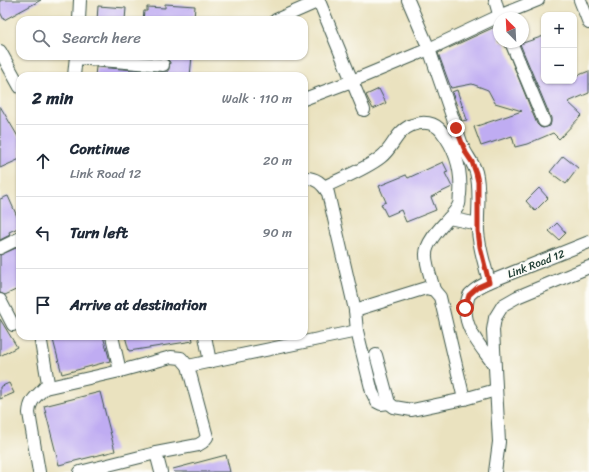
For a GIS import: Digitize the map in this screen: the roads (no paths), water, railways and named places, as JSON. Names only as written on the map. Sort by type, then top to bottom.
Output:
[{"type":"street","points":[[79,16],[80,0]]},
{"type":"street","points":[[285,16],[319,0],[364,110]]},
{"type":"street","points":[[408,0],[429,49],[462,145],[472,162],[476,173],[480,247],[489,282]]},
{"type":"street","points":[[495,0],[499,12]]},
{"type":"street","points":[[511,12],[538,0]]},
{"type":"street","points":[[580,0],[589,23]]},
{"type":"street","points":[[308,98],[429,49],[493,20]]},
{"type":"street","points":[[513,48],[544,121]]},
{"type":"street","points":[[0,51],[16,80]]},
{"type":"street","points":[[74,72],[76,60]]},
{"type":"street","points":[[109,60],[163,65]]},
{"type":"street","points":[[324,187],[381,158],[402,130],[413,125],[427,123],[435,124],[442,131],[452,148],[458,166],[461,180],[459,203],[449,218],[432,237],[426,254],[434,290],[440,297],[464,399]]},
{"type":"street","points":[[308,178],[324,187],[328,193],[355,310],[357,330],[374,398],[381,404],[389,403]]},
{"type":"street","points":[[459,198],[478,204]]},
{"type":"street","points":[[449,218],[478,224]]},
{"type":"street","points":[[0,248],[16,240]]},
{"type":"street","name":"Link Road 12","points":[[494,366],[466,322],[465,308],[469,295],[478,287],[489,282],[589,242]]},
{"type":"street","name":"Link Road 12","points":[[495,472],[499,442],[494,366],[495,318],[503,306],[517,297],[589,267]]},
{"type":"street","points":[[355,310],[426,288],[434,290]]},
{"type":"street","points":[[0,300],[13,325]]},
{"type":"street","points":[[188,366],[357,330]]},
{"type":"street","points":[[39,472],[29,405],[33,398],[45,388],[48,383],[41,340]]},
{"type":"street","points":[[113,340],[120,371]]},
{"type":"street","points":[[206,340],[210,362]]},
{"type":"street","points":[[376,355],[389,403],[394,407],[412,410],[464,399],[496,390]]},
{"type":"street","points":[[45,388],[120,371],[171,357],[181,358],[188,366],[207,437],[203,442],[198,445],[156,453],[80,472]]},
{"type":"street","points":[[156,453],[161,472]]}]
